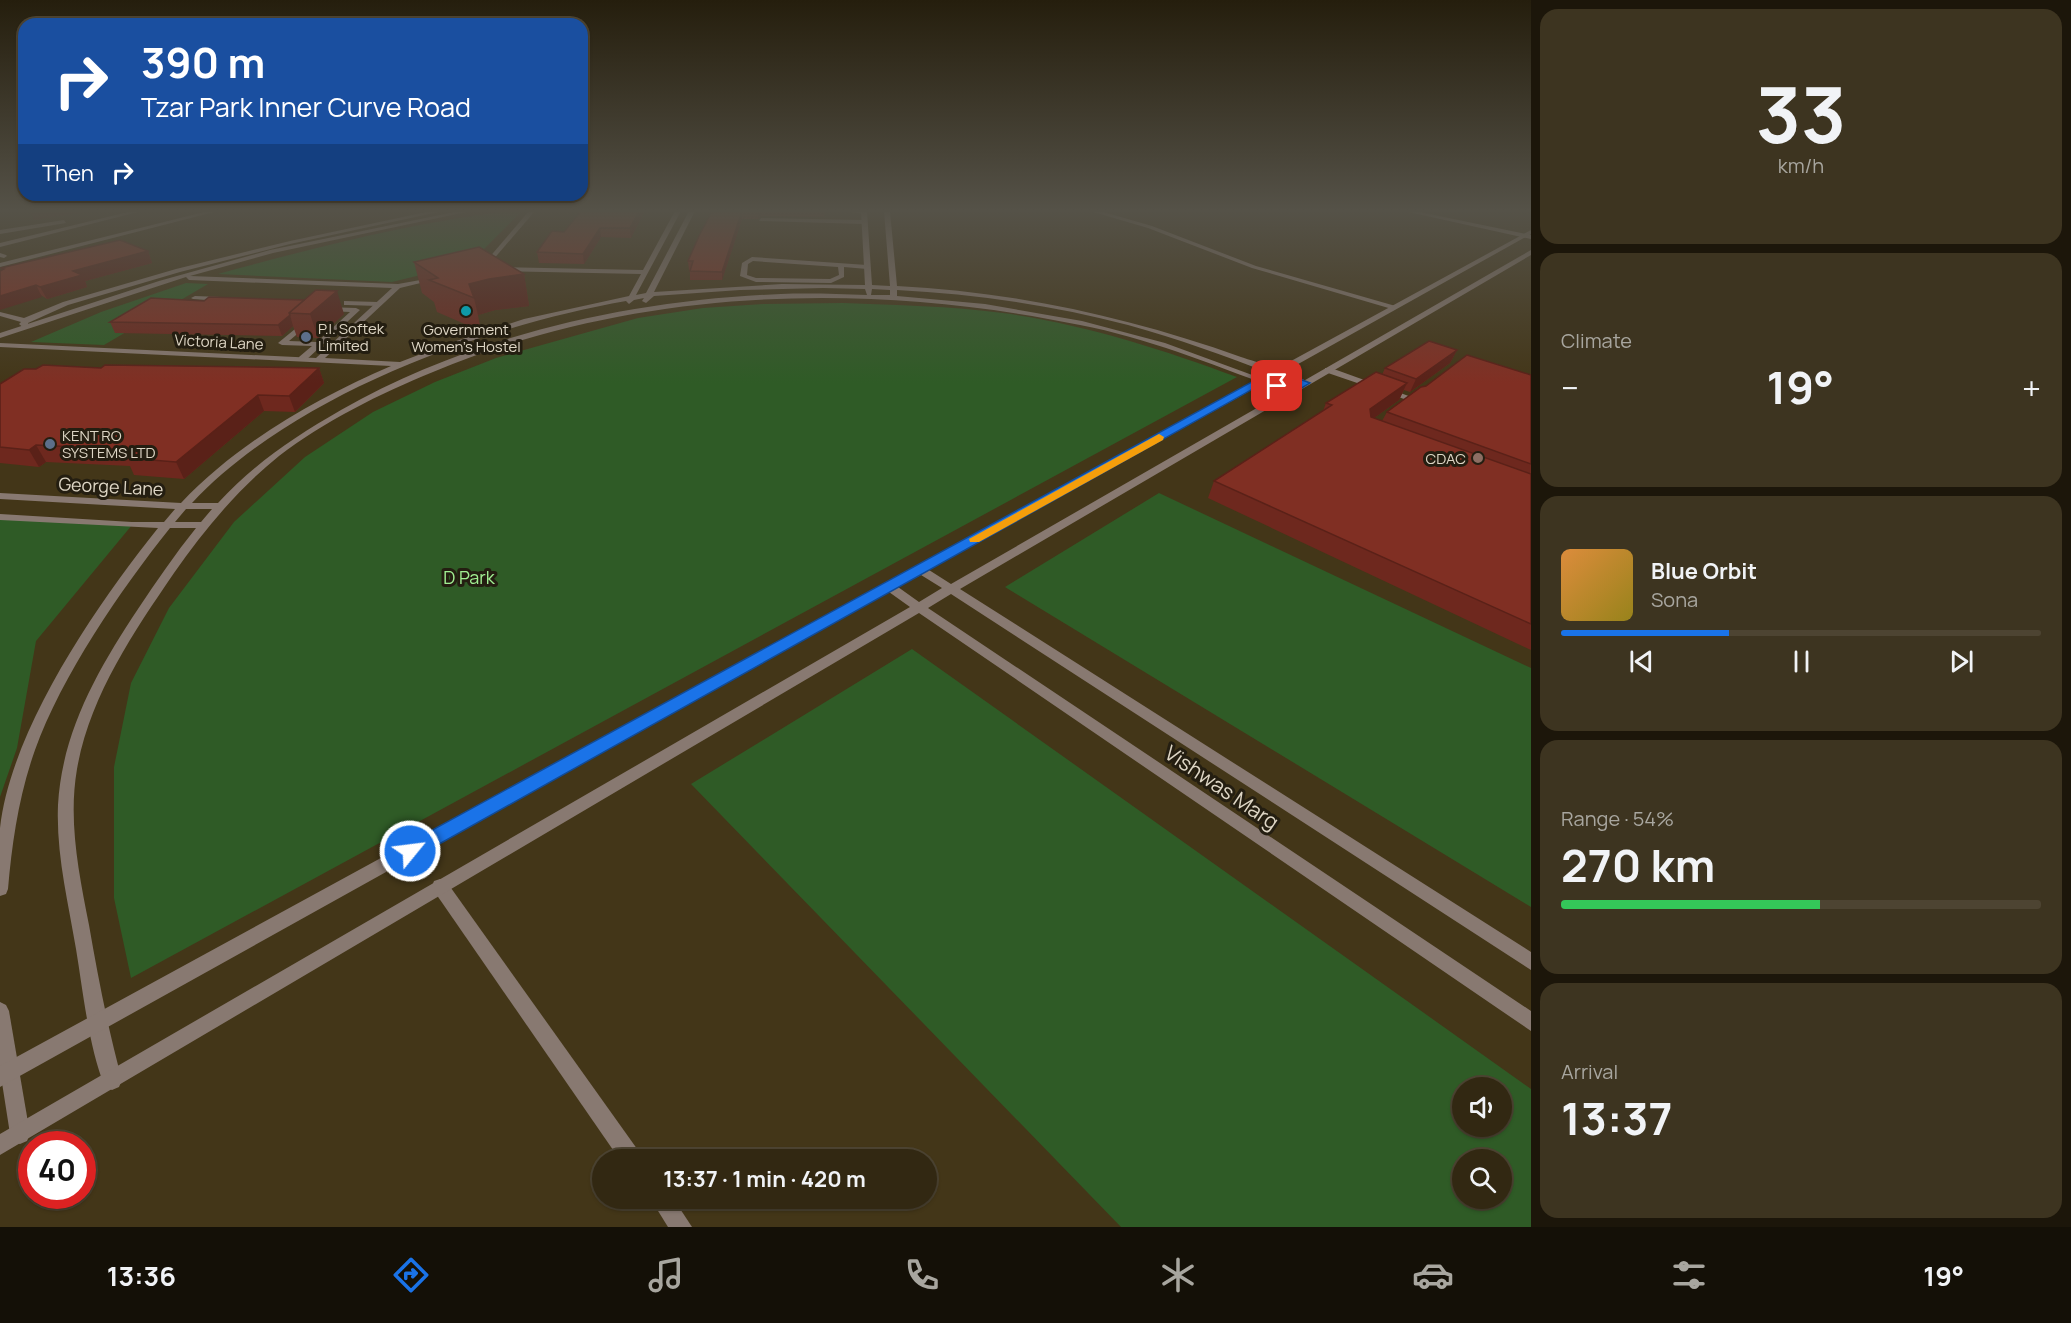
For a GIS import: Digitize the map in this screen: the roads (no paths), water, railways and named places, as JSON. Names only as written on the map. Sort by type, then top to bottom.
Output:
[{"type":"street","points":[[0,336],[113,289],[186,268]]},
{"type":"street","points":[[0,314],[25,324],[213,268]]},
{"type":"street","points":[[472,270],[482,268]]},
{"type":"street","points":[[494,268],[645,272]]},
{"type":"street","points":[[625,311],[647,268]]},
{"type":"street","points":[[641,309],[663,268]]},
{"type":"street","points":[[745,268],[743,276],[756,280],[831,281],[842,276],[841,268]]},
{"type":"street","points":[[867,268],[869,292]]},
{"type":"street","points":[[892,268],[894,294]]},
{"type":"street","points":[[1258,268],[1395,307]]},
{"type":"street","points":[[5,1074],[1464,268]]},
{"type":"street","points":[[25,1131],[440,886],[1503,268]]},
{"type":"street","points":[[176,278],[398,286],[440,277]]},
{"type":"street","points":[[318,360],[398,286]]},
{"type":"street","points":[[0,889],[20,780],[36,732],[96,623],[151,542],[204,484],[285,423],[401,364],[520,324],[631,298],[782,286],[1010,300],[1075,311],[1138,325],[1305,383]]},
{"type":"street","points":[[112,1080],[97,1024],[66,850],[66,799],[73,747],[98,681],[144,609],[184,549],[240,486],[294,440],[340,412],[437,366],[534,334],[625,311],[869,292]]},
{"type":"street","points":[[894,294],[1005,309],[1082,323],[1130,336],[1292,391]]},
{"type":"street","points":[[195,298],[229,299]]},
{"type":"street","points":[[302,359],[356,310],[321,306],[378,304]]},
{"type":"street","points":[[314,316],[282,343],[319,344]]},
{"type":"street","points":[[520,324],[534,334]]},
{"type":"street","name":"Victoria Lane","points":[[0,345],[437,366]]},
{"type":"street","name":"Victoria Lane","points":[[0,352],[424,372]]},
{"type":"street","points":[[1328,370],[1413,399]]},
{"type":"street","points":[[1404,405],[1422,392]]},
{"type":"street","name":"George Lane","points":[[0,496],[221,506]]},
{"type":"street","name":"George Lane","points":[[0,517],[204,525]]},
{"type":"street","name":"Vishwas Marg","points":[[920,569],[1531,962]]},
{"type":"street","name":"Vishwas Marg","points":[[889,587],[1531,1022]]},
{"type":"street","points":[[440,886],[625,1149]]},
{"type":"street","points":[[0,1011],[5,1048],[5,1074],[19,1131]]},
{"type":"street","points":[[0,1145],[18,1135]]},
{"type":"street","points":[[668,1209],[681,1227]]},
{"type":"place","name":"Government Women's Hostel","points":[[466,311]]},
{"type":"place","name":"P.I. Softek Limited","points":[[306,337]]},
{"type":"place","name":"KENT RO SYSTEMS LTD","points":[[50,444]]},
{"type":"place","name":"CDAC","points":[[1478,458]]},
{"type":"park label","name":"D Park","points":[[469,577]]}]
